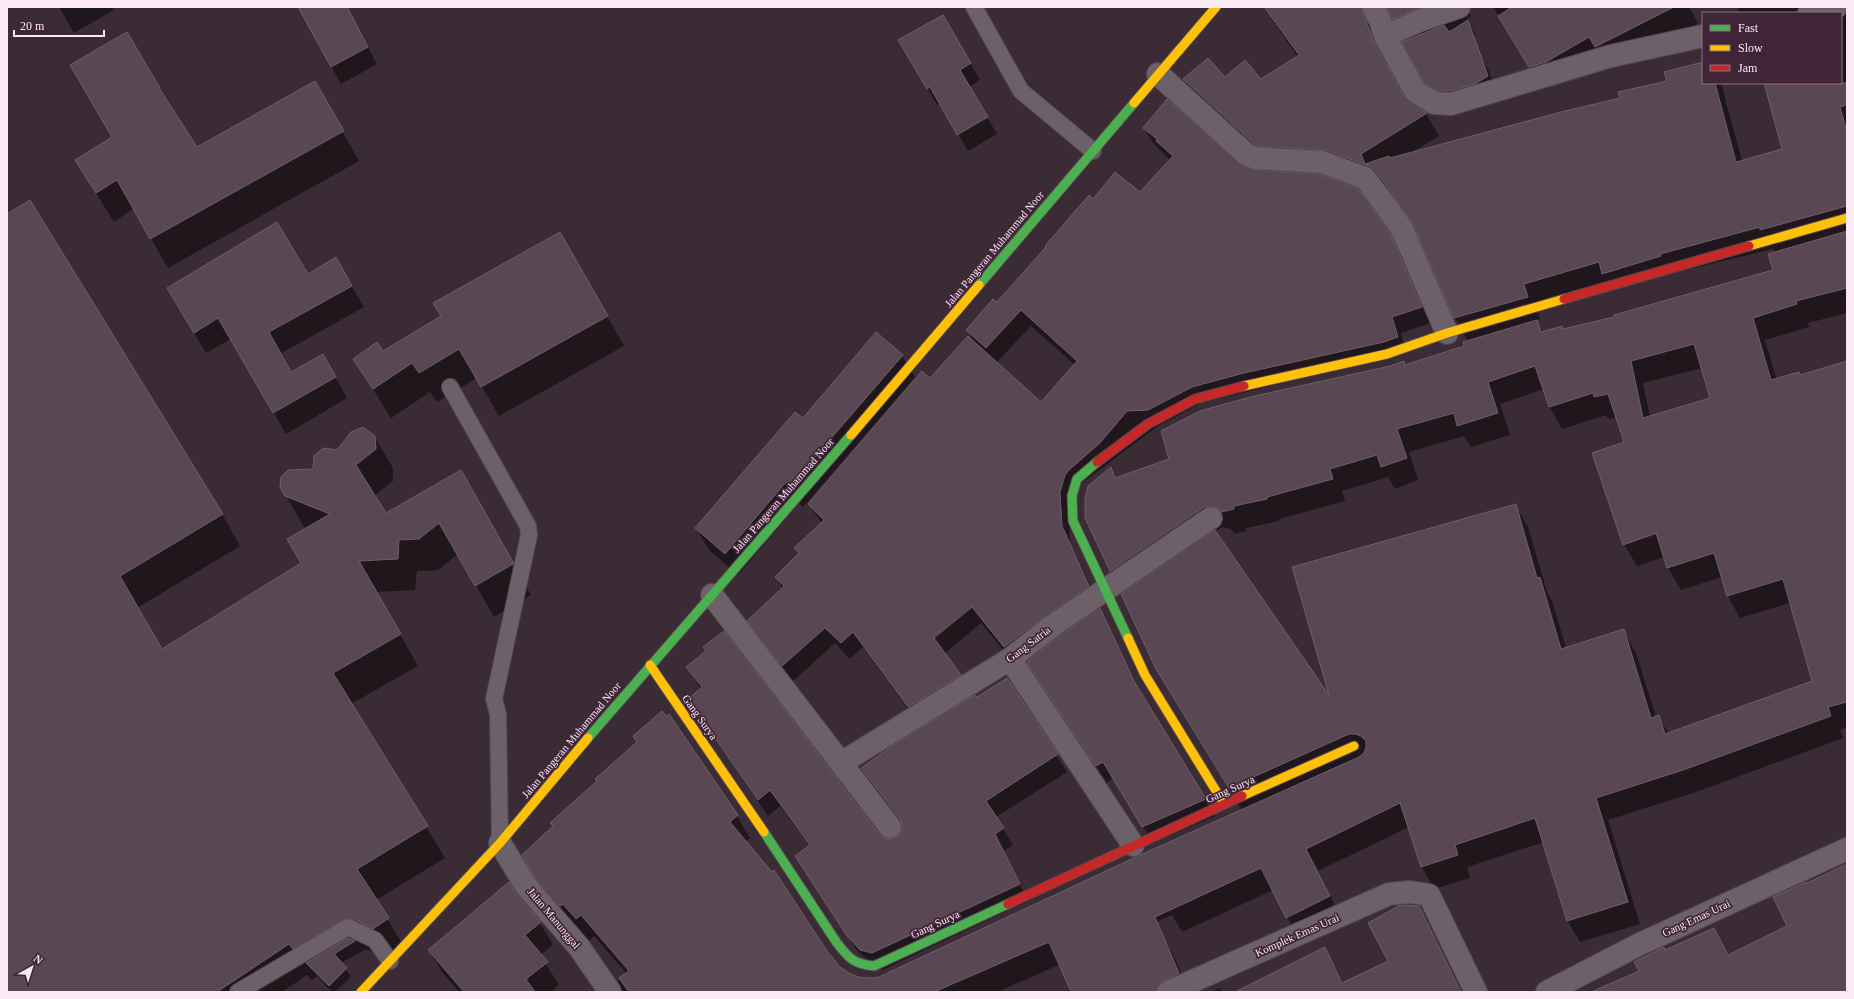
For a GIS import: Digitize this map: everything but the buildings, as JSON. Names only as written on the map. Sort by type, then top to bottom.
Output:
[{"type":"street","name":"Jalan Pangeran Muhammad Noor","points":[[360,992],[500,843],[576,750],[833,456],[1216,7]]},
{"type":"street","points":[[1373,7],[1380,20],[1385,36],[1415,91],[1434,103],[1451,104],[1611,56],[1702,36]]},
{"type":"street","points":[[1385,36],[1421,20],[1459,7]]},
{"type":"street","points":[[1814,12],[1836,7]]},
{"type":"street","points":[[1158,74],[1246,154],[1256,158],[1322,162],[1365,178],[1401,227],[1447,334]]},
{"type":"street","points":[[1224,804],[1145,675],[1105,590],[1074,521],[1072,496],[1077,479],[1111,450],[1148,424],[1195,399],[1247,385],[1387,354],[1447,334],[1847,218]]},
{"type":"street","name":"Gang Satria","points":[[841,763],[1010,659],[1052,626],[1211,518]]},
{"type":"street","points":[[712,595],[890,827]]},
{"type":"street","points":[[1010,659],[1132,845]]},
{"type":"street","name":"Gang Surya","points":[[650,665],[749,809],[837,943],[852,962],[859,966],[874,966],[1132,845],[1354,746]]},
{"type":"street","name":"Jalan Manunggal","points":[[500,843],[526,886],[579,947],[610,992]]},
{"type":"street","name":"Gang Emas Urai","points":[[1547,992],[1640,944],[1847,849]]},
{"type":"street","name":"Komplek Emas Urai","points":[[1168,992],[1390,894],[1410,892],[1429,895],[1476,992]]},
{"type":"lane","points":[[974,7],[1021,92],[1093,151]]},
{"type":"lane","points":[[450,387],[528,526],[529,535],[494,699],[498,714],[500,843]]},
{"type":"lane","points":[[238,992],[348,927],[375,940],[390,961]]},
{"type":"traffic: fast","points":[[979,285],[1134,103]]},
{"type":"traffic: fast","points":[[588,738],[851,435]]},
{"type":"traffic: fast","points":[[1097,462],[1077,479],[1072,496],[1073,521],[1128,638]]},
{"type":"traffic: fast","points":[[764,832],[837,943],[848,956],[861,964],[874,966],[1008,904]]},
{"type":"traffic: slow","points":[[1134,103],[1216,7]]},
{"type":"traffic: slow","points":[[1749,246],[1847,218]]},
{"type":"traffic: slow","points":[[851,435],[979,285]]},
{"type":"traffic: slow","points":[[1244,386],[1387,354],[1447,333],[1564,299]]},
{"type":"traffic: slow","points":[[1128,638],[1145,675],[1224,804]]},
{"type":"traffic: slow","points":[[650,665],[764,832]]},
{"type":"traffic: slow","points":[[361,992],[500,843],[588,738]]},
{"type":"traffic: slow","points":[[1242,796],[1354,746]]},
{"type":"traffic: jam","points":[[1564,299],[1749,246]]},
{"type":"traffic: jam","points":[[1097,462],[1148,424],[1195,399],[1244,386]]},
{"type":"traffic: jam","points":[[1008,904],[1242,796]]}]
